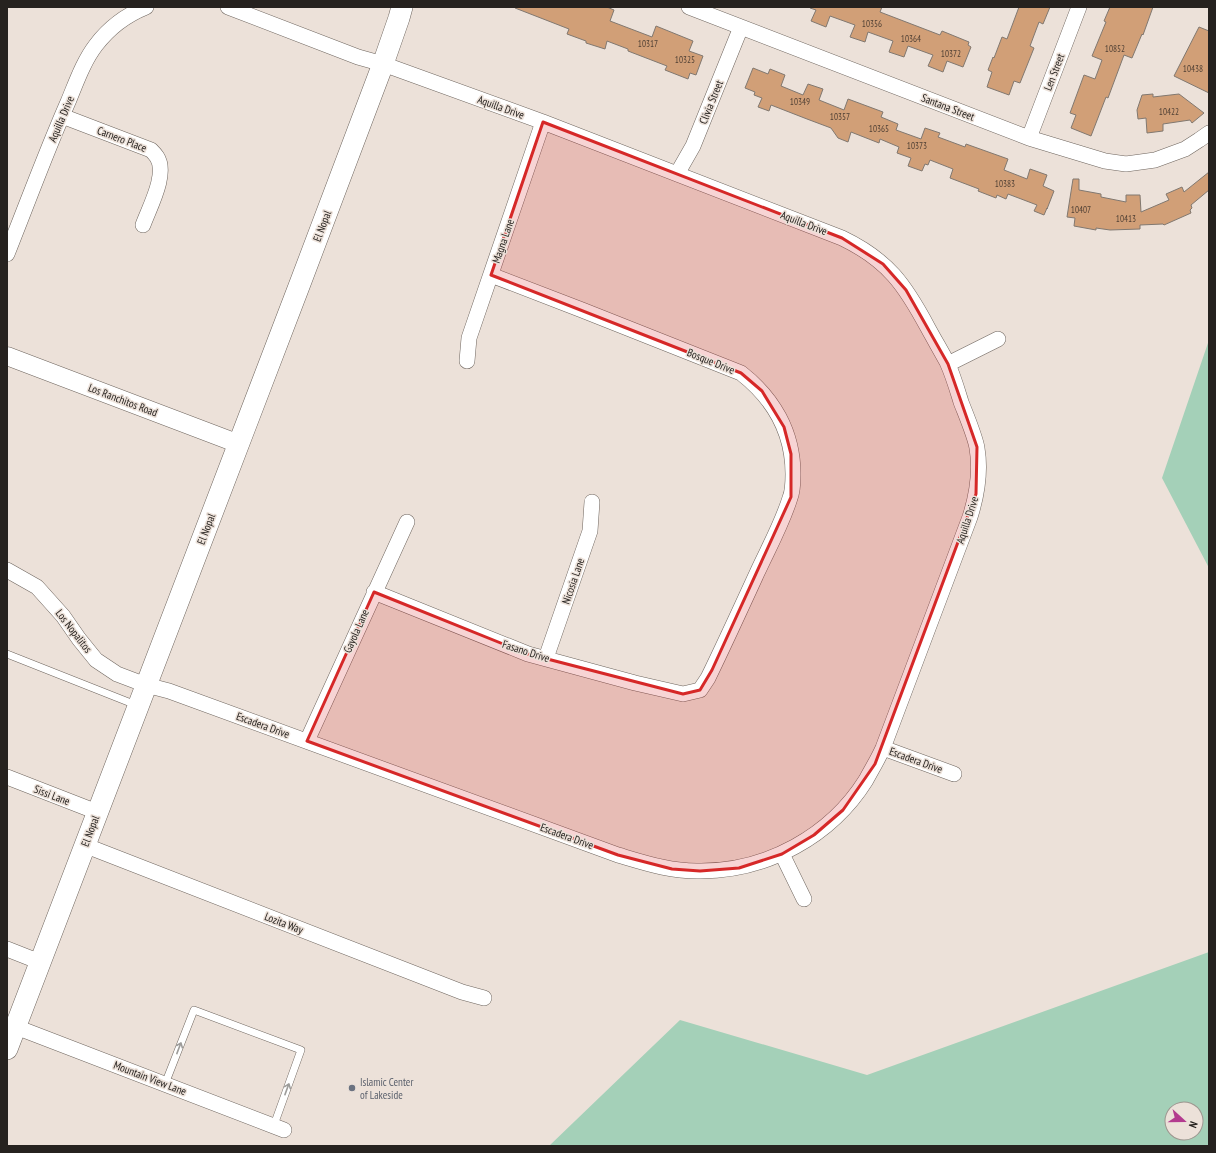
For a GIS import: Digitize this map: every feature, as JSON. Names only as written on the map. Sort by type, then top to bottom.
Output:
[{"type":"main road","name":"El Nopal","points":[[7,1050],[383,64],[400,18],[402,7]]},
{"type":"street","name":"Aquilla Drive","points":[[7,254],[62,116],[88,57],[95,46],[114,25],[146,7]]},
{"type":"street","name":"Aquilla Drive","points":[[228,7],[358,57],[383,64],[543,122],[842,238],[869,253],[895,276],[915,304],[948,364],[977,447],[979,471],[976,494],[970,517],[883,748]]},
{"type":"street","name":"Santana Street","points":[[689,7],[1028,138],[1105,162],[1126,164],[1155,160],[1185,149],[1209,133]]},
{"type":"street","name":"Len Street","points":[[1028,138],[1079,7]]},
{"type":"street","name":"Clivia Street","points":[[677,174],[693,146],[741,27]]},
{"type":"street","name":"Carnero Place","points":[[62,116],[151,150],[158,157],[160,180],[142,225]]},
{"type":"street","name":"Magna Lane","points":[[467,361],[469,338],[543,122]]},
{"type":"street","name":"Bosque Drive","points":[[491,275],[740,373],[762,391],[784,427],[793,469],[791,497],[780,524],[708,678],[700,690],[683,694]]},
{"type":"street","points":[[948,364],[998,339]]},
{"type":"street","name":"Los Ranchitos Road","points":[[7,356],[239,444]]},
{"type":"street","name":"Nicosia Lane","points":[[546,658],[590,531],[592,502]]},
{"type":"street","name":"Gayola Lane","points":[[307,741],[407,522]]},
{"type":"street","name":"Los Nopalitos","points":[[7,570],[37,587],[63,616],[78,640],[96,660],[117,674],[146,685]]},
{"type":"street","name":"Fasano Drive","points":[[374,592],[528,654],[635,683],[683,694]]},
{"type":"street","name":"Escadera Drive","points":[[146,685],[169,691],[618,855],[653,865],[685,870],[700,871],[739,868],[782,854],[798,845],[814,835],[842,810],[866,781],[883,748],[954,774]]},
{"type":"street","name":"Sissi Lane","points":[[7,777],[97,812]]},
{"type":"street","name":"Lozita Way","points":[[84,845],[462,992],[484,998]]},
{"type":"street","points":[[782,854],[804,899]]},
{"type":"street","points":[[7,949],[40,962]]},
{"type":"street","name":"Mountain View Lane","points":[[16,1027],[279,1128]]},
{"type":"lane","points":[[7,654],[138,706]]},
{"type":"lane","points":[[165,1084],[194,1010],[301,1050],[279,1128]]},
{"type":"highlighted area","points":[[543,122],[842,238],[883,264],[906,290],[948,364],[977,447],[976,494],[875,764],[843,810],[814,835],[782,854],[739,868],[700,871],[672,869],[618,855],[307,741],[374,592],[528,654],[683,694],[700,690],[712,670],[791,497],[791,454],[784,427],[762,391],[741,373],[491,275]]},
{"type":"green space","points":[[1209,340],[1209,568],[1162,478]]},
{"type":"green space","points":[[1209,952],[1209,1146],[549,1146],[680,1020],[867,1075]]},
{"type":"building","points":[[515,7],[607,7],[614,10],[610,21],[652,37],[656,26],[693,41],[689,51],[703,56],[696,75],[690,73],[688,79],[665,70],[667,66],[607,41],[605,49],[586,43],[586,41],[567,34],[569,29]]},
{"type":"building","points":[[810,7],[882,7],[880,12],[940,35],[942,31],[969,42],[968,45],[971,47],[963,67],[947,61],[943,72],[928,66],[933,55],[908,46],[904,57],[889,52],[893,41],[868,32],[865,42],[850,37],[855,25],[830,16],[826,27],[811,21],[816,10]]},
{"type":"building","points":[[1019,7],[1050,7],[1043,24],[1039,22],[1030,46],[1034,48],[1020,83],[1014,81],[1009,95],[987,87],[992,72],[988,70],[1002,37],[1007,39]]},
{"type":"building","points":[[1110,7],[1153,7],[1143,35],[1142,34],[1132,58],[1124,55],[1108,98],[1106,97],[1091,136],[1071,128],[1076,115],[1070,113],[1084,75],[1095,79],[1102,60],[1092,56],[1106,22],[1104,21]]},
{"type":"building","points":[[1199,27],[1209,31],[1209,93],[1174,76]]},
{"type":"building","points":[[753,68],[768,74],[770,69],[785,75],[781,86],[803,95],[808,84],[823,89],[819,100],[844,110],[848,99],[883,112],[881,117],[898,124],[896,130],[921,139],[925,128],[940,133],[938,137],[965,147],[966,144],[1008,159],[1004,170],[1027,179],[1030,169],[1047,175],[1043,186],[1054,191],[1047,209],[1044,215],[1034,211],[1037,205],[1008,194],[1006,199],[997,195],[996,198],[978,191],[979,189],[950,178],[953,169],[930,160],[928,165],[925,164],[922,171],[908,166],[911,158],[897,153],[899,147],[880,139],[879,143],[851,132],[848,142],[838,138],[831,128],[771,105],[769,111],[758,107],[762,98],[754,95],[755,92],[745,88]]},
{"type":"building","points":[[1153,94],[1153,97],[1179,94],[1204,113],[1192,123],[1190,120],[1163,124],[1163,131],[1147,133],[1146,118],[1138,119],[1137,110],[1142,95]]},
{"type":"building","points":[[1209,172],[1209,190],[1191,205],[1191,213],[1164,225],[1140,225],[1140,229],[1110,230],[1096,228],[1096,230],[1074,226],[1075,218],[1067,217],[1073,179],[1079,179],[1079,190],[1101,194],[1101,197],[1126,202],[1126,195],[1140,195],[1141,212],[1169,200],[1166,194],[1182,187],[1184,192]]},
{"type":"place","name":"Islamic Center of Lakeside","points":[[352,1088]]}]
